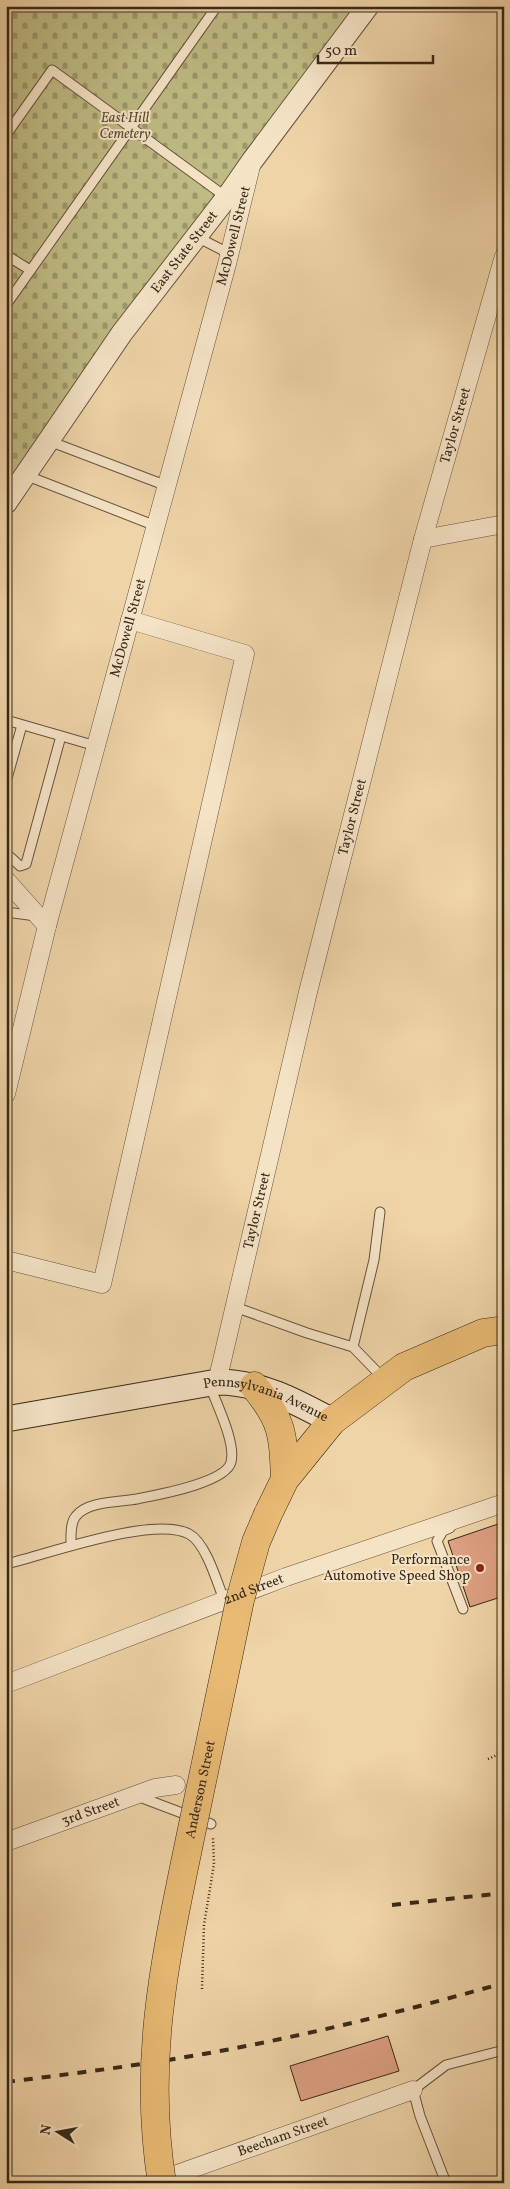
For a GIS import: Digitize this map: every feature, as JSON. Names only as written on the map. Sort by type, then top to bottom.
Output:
[{"type":"highway","name":"Pennsylvania Avenue","points":[[332,1421],[404,1367],[483,1334],[504,1330]]},
{"type":"highway","points":[[254,1386],[278,1418],[284,1441],[285,1479]]},
{"type":"highway","name":"Anderson Street","points":[[162,2183],[155,2122],[154,2073],[156,2030],[162,1979],[240,1600],[254,1550],[268,1514],[285,1479],[332,1421]]},
{"type":"main road","name":"Pennsylvania Avenue","points":[[6,1419],[213,1383],[254,1386],[280,1394],[332,1421]]},
{"type":"street","name":"East State Street","points":[[6,503],[122,334],[227,197],[368,6]]},
{"type":"street","name":"McDowell Street","points":[[6,1094],[43,921],[96,746],[230,254],[252,161]]},
{"type":"street","name":"Taylor Street","points":[[213,1383],[235,1307],[308,992],[423,539],[504,257]]},
{"type":"street","points":[[423,539],[504,524]]},
{"type":"street","points":[[6,1260],[102,1284],[245,654],[130,620]]},
{"type":"street","points":[[6,880],[43,921]]},
{"type":"street","name":"2nd Street","points":[[6,1684],[286,1577],[504,1503]]},
{"type":"street","name":"3rd Street","points":[[6,1842],[163,1786],[176,1785]]},
{"type":"street","name":"Beecham Street","points":[[152,2183],[413,2090]]},
{"type":"lane","points":[[6,305],[217,6]]},
{"type":"lane","points":[[6,135],[52,70],[227,197]]},
{"type":"lane","points":[[197,236],[230,254]]},
{"type":"lane","points":[[6,255],[30,270]]},
{"type":"lane","points":[[49,441],[167,486]]},
{"type":"lane","points":[[25,475],[156,526]]},
{"type":"lane","points":[[6,720],[96,746]]},
{"type":"lane","points":[[6,782],[22,724]]},
{"type":"lane","points":[[6,854],[20,866],[26,864],[61,736]]},
{"type":"lane","points":[[6,912],[43,921]]},
{"type":"lane","points":[[353,1347],[374,1260],[380,1212]]},
{"type":"lane","points":[[235,1307],[307,1333],[353,1347],[386,1381]]},
{"type":"lane","points":[[71,1545],[71,1530],[75,1516],[86,1507],[138,1499],[205,1482],[223,1473],[231,1465],[232,1452],[213,1383]]},
{"type":"lane","points":[[437,1541],[443,1532],[460,1523],[504,1511]]},
{"type":"lane","points":[[6,1564],[86,1540],[140,1531],[172,1529],[189,1534],[202,1548],[224,1600]]},
{"type":"lane","points":[[412,1535],[437,1541]]},
{"type":"lane","points":[[437,1541],[463,1609]]},
{"type":"lane","points":[[135,1796],[211,1824]]},
{"type":"lane","points":[[446,2183],[420,2116],[413,2090],[446,2065],[504,2050]]},
{"type":"path","points":[[488,1759],[504,1752]]},
{"type":"path","points":[[202,1989],[204,1925],[214,1864],[211,1824]]},
{"type":"green space","name":"East Hill Cemetery","points":[[6,6],[357,6],[6,498]]},
{"type":"building","name":"Performance Automotive Speed Shop","points":[[504,1522],[504,1596],[470,1607],[448,1541]]},
{"type":"building","points":[[388,2036],[399,2071],[301,2101],[290,2066]]},
{"type":"railway","points":[[392,1905],[504,1893]]},
{"type":"railway","points":[[6,2082],[216,2052],[376,2017],[504,1983]]},
{"type":"place","name":"Performance Automotive Speed Shop","points":[[480,1568]]}]
